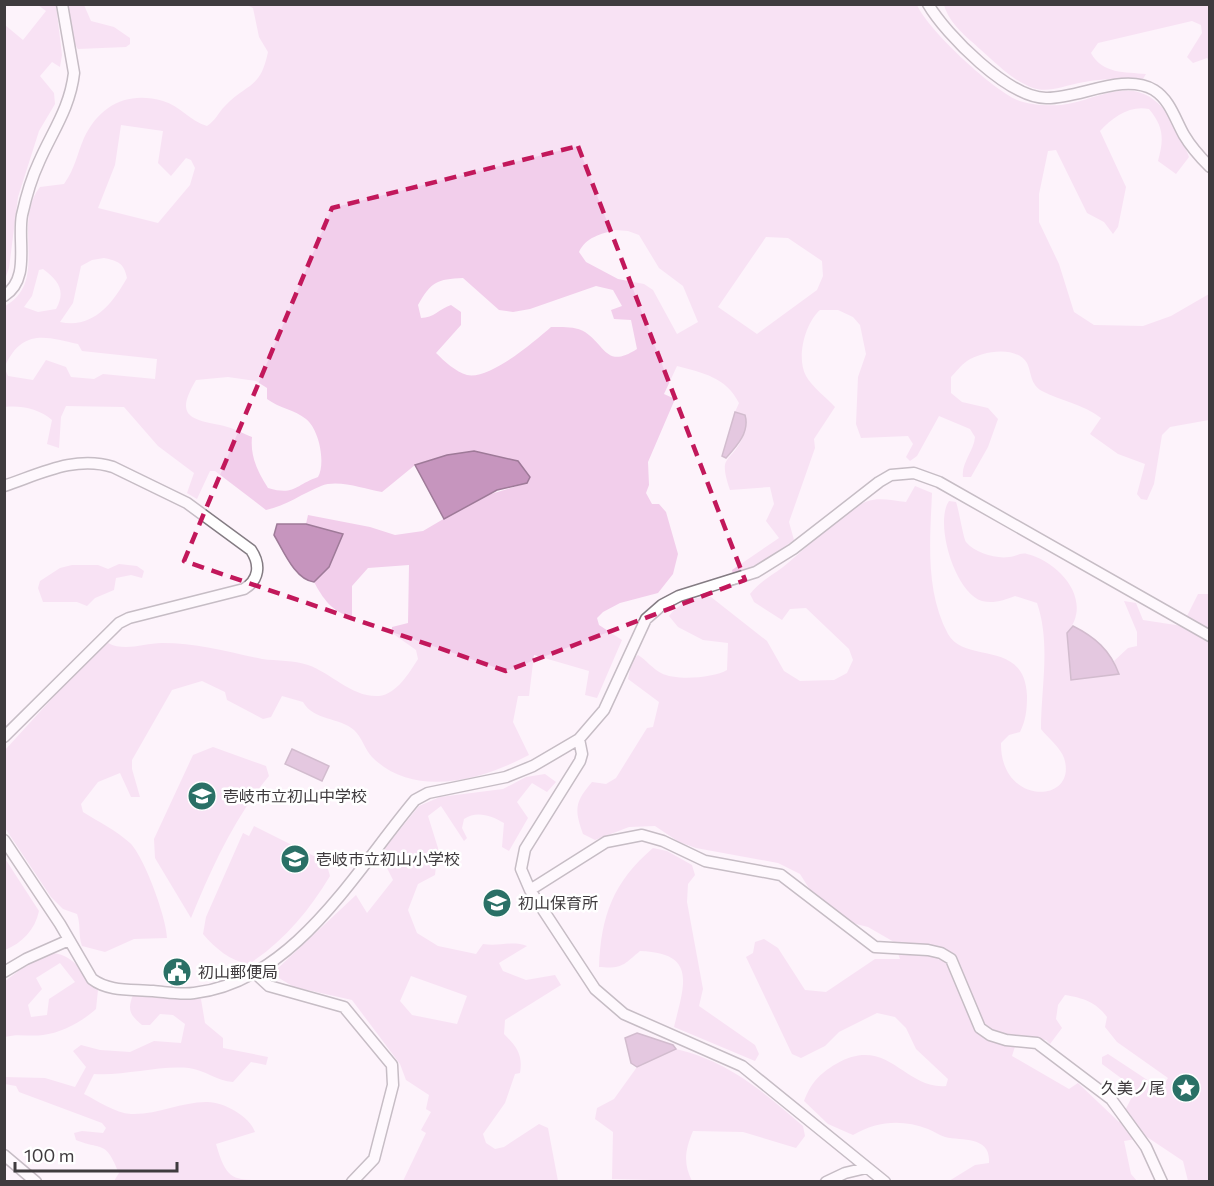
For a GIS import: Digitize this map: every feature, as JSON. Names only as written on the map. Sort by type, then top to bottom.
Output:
[{"type":"street","points":[[4,296],[13,290],[20,270],[21,222],[27,194],[39,161],[64,113],[73,84],[74,74],[62,4]]},
{"type":"street","points":[[928,4],[944,29],[1016,90],[1031,97],[1059,98],[1117,86],[1135,85],[1151,88],[1163,96],[1189,142],[1209,167]]},
{"type":"street","points":[[4,486],[75,463],[99,462],[203,513],[251,550],[256,557],[257,572],[251,585],[244,590],[129,618],[119,623],[4,737]]},
{"type":"street","points":[[4,840],[92,979],[105,987],[192,994],[256,974],[278,957],[334,902],[415,800],[428,793],[506,777],[533,766],[579,739],[604,710],[635,641],[652,612],[679,596],[756,572],[793,549],[879,482],[904,473],[926,476],[939,482],[1209,636]]},
{"type":"street","points":[[579,739],[582,754],[580,761],[542,818],[522,859],[521,869],[530,890],[595,989],[624,1014],[718,1053],[742,1066],[885,1182]]},
{"type":"street","points":[[530,890],[606,842],[642,835],[663,841],[693,857],[781,875],[875,947],[928,950],[941,953],[951,959],[980,1028],[990,1035],[1006,1040],[1037,1043],[1111,1100],[1146,1147],[1162,1182]]},
{"type":"street","points":[[4,972],[26,958],[69,940]]},
{"type":"street","points":[[256,974],[269,986],[344,1007],[392,1065],[393,1085],[374,1159],[352,1182]]},
{"type":"street","points":[[4,1155],[36,1182]]},
{"type":"street","points":[[826,1182],[845,1173],[866,1168]]},
{"type":"highlighted area","points":[[578,146],[745,580],[506,671],[184,561],[332,208]]},
{"type":"shaded area","points":[[38,5],[56,5],[62,55],[60,67],[52,62],[40,76],[54,93],[55,104],[39,131],[18,197],[9,268],[5,279],[5,25],[23,40],[46,11]]},
{"type":"shaded area","points":[[67,5],[84,5],[91,21],[114,27],[130,38],[130,44],[126,47],[78,49],[72,41]]},
{"type":"shaded area","points":[[247,5],[917,5],[934,29],[961,57],[990,82],[1025,103],[1061,105],[1111,92],[1141,93],[1158,103],[1182,138],[1189,157],[1176,174],[1158,161],[1161,133],[1158,122],[1149,109],[1129,111],[1110,121],[1100,131],[1126,187],[1118,227],[1113,234],[1104,222],[1087,213],[1056,150],[1048,151],[1039,194],[1039,222],[1059,264],[1074,312],[1094,325],[1143,326],[1171,316],[1209,294],[1209,420],[1170,427],[1162,435],[1154,484],[1147,500],[1141,499],[1137,494],[1145,464],[1118,454],[1090,434],[1101,418],[1087,409],[1038,388],[1022,357],[1007,352],[990,352],[973,357],[951,377],[951,393],[962,402],[988,408],[998,419],[988,447],[971,477],[963,477],[964,467],[975,437],[970,429],[939,416],[917,456],[910,461],[906,457],[913,444],[908,436],[861,438],[856,424],[858,377],[866,354],[860,325],[853,317],[838,310],[820,310],[806,332],[802,351],[803,369],[812,384],[835,407],[814,439],[815,448],[789,522],[794,540],[763,563],[733,574],[732,570],[779,538],[766,521],[774,504],[770,487],[730,490],[725,465],[742,439],[745,415],[735,412],[739,403],[734,394],[721,382],[705,374],[677,366],[664,394],[675,399],[648,462],[649,485],[646,493],[652,504],[659,504],[666,512],[678,554],[673,574],[658,593],[620,603],[597,618],[599,625],[622,640],[597,698],[585,695],[589,671],[534,655],[529,696],[518,696],[513,722],[529,755],[471,778],[429,782],[408,778],[389,770],[372,757],[354,730],[314,713],[303,702],[282,696],[271,717],[263,719],[227,700],[225,692],[202,681],[172,690],[132,760],[132,769],[140,797],[131,797],[120,773],[98,782],[81,804],[83,812],[119,834],[136,850],[154,888],[167,938],[134,939],[105,952],[82,946],[77,914],[63,909],[51,897],[5,828],[5,750],[89,658],[108,643],[121,647],[162,643],[212,648],[262,659],[303,663],[360,693],[369,696],[385,694],[402,682],[418,659],[416,650],[392,633],[392,627],[408,623],[409,565],[368,568],[352,586],[352,616],[345,615],[325,599],[314,582],[329,567],[343,534],[306,524],[308,515],[370,527],[395,535],[423,531],[481,497],[527,483],[415,465],[382,492],[343,484],[328,484],[266,510],[215,471],[210,471],[197,499],[187,493],[194,473],[158,446],[124,407],[66,406],[61,417],[59,448],[47,444],[52,420],[47,416],[30,409],[5,407],[5,369],[8,376],[33,380],[46,360],[66,367],[71,377],[94,379],[103,374],[155,379],[157,359],[82,351],[78,344],[45,338],[36,338],[19,346],[5,366],[5,306],[18,295],[25,282],[32,201],[40,187],[64,184],[91,126],[98,116],[117,103],[127,99],[150,98],[175,106],[201,124],[207,126],[210,124],[233,98],[257,79],[265,64],[268,52],[259,37],[253,8]],"holes":[[[121,125],[163,131],[158,163],[171,176],[186,158],[191,160],[195,168],[190,185],[158,223],[98,208],[115,165]],[[615,230],[639,235],[659,268],[683,286],[698,322],[677,334],[653,290],[644,284],[618,279],[586,262],[579,252],[582,247],[594,237]],[[766,237],[788,238],[822,261],[823,276],[817,290],[757,334],[718,307]],[[109,259],[122,266],[127,278],[115,297],[92,318],[82,322],[60,322],[73,303],[81,266],[92,260]],[[43,269],[57,282],[60,292],[59,303],[56,309],[38,312],[24,307],[32,296],[39,270]],[[463,278],[499,310],[513,312],[530,309],[596,286],[613,290],[622,306],[611,310],[614,319],[631,320],[637,349],[627,355],[612,356],[581,330],[551,327],[512,358],[488,372],[477,375],[463,374],[436,353],[461,325],[461,312],[451,305],[429,317],[421,318],[418,305],[431,287],[447,279]],[[228,377],[256,381],[267,388],[267,399],[302,416],[311,424],[320,446],[321,463],[318,477],[290,490],[268,488],[255,464],[252,437],[193,417],[186,408],[190,391],[196,380]]]},
{"type":"shaded area","points":[[944,5],[1209,5],[1209,60],[1207,58],[1193,63],[1187,57],[1202,33],[1201,25],[1192,21],[1098,43],[1091,53],[1101,65],[1115,71],[1146,74],[1143,79],[1094,80],[1056,89],[1033,88],[1005,72],[959,30]]},
{"type":"shaded area","points":[[735,412],[745,415],[746,427],[738,444],[726,458],[722,456]]},
{"type":"shaded area","points":[[474,451],[518,461],[530,477],[527,483],[497,490],[444,519],[415,465],[447,455]]},
{"type":"shaded area","points":[[915,486],[932,493],[930,547],[932,583],[941,618],[948,634],[956,643],[967,649],[1006,659],[1016,666],[1024,678],[1027,696],[1024,723],[1020,732],[1009,735],[1001,743],[1004,764],[1013,779],[1024,788],[1038,792],[1050,790],[1060,784],[1066,773],[1062,754],[1041,729],[1044,634],[1041,618],[1037,603],[1015,596],[995,602],[986,602],[972,595],[963,585],[956,572],[946,540],[945,511],[949,501],[956,502],[965,539],[970,546],[998,557],[1027,554],[1051,565],[1061,574],[1075,596],[1077,608],[1074,621],[1067,633],[1119,673],[1114,661],[1128,648],[1137,646],[1137,632],[1124,601],[1136,603],[1143,620],[1182,626],[1198,594],[1209,594],[1209,1181],[1188,1181],[1183,1161],[1147,1137],[1124,1141],[1131,1174],[1137,1181],[949,1181],[975,1165],[989,1163],[986,1148],[975,1141],[945,1137],[909,1124],[880,1124],[853,1135],[828,1124],[804,1101],[820,1075],[854,1056],[869,1055],[883,1059],[931,1085],[946,1086],[948,1079],[916,1049],[906,1028],[895,1017],[877,1013],[839,1032],[825,1046],[801,1058],[792,1054],[746,957],[753,953],[755,942],[764,939],[778,948],[805,990],[826,992],[875,959],[900,959],[894,942],[868,927],[852,923],[812,893],[800,874],[778,863],[696,848],[679,842],[655,826],[629,827],[595,840],[583,834],[577,812],[582,795],[592,782],[606,784],[616,778],[647,728],[653,727],[659,702],[628,679],[632,660],[638,655],[658,671],[675,677],[704,677],[727,670],[728,643],[703,640],[678,627],[669,616],[673,611],[688,601],[711,597],[767,641],[784,671],[800,681],[834,680],[847,673],[853,660],[849,649],[806,608],[790,609],[782,620],[754,602],[750,594],[836,521],[858,506],[877,499],[906,502]],"holes":[[[1065,995],[1083,999],[1098,1008],[1107,1017],[1105,1027],[1117,1042],[1168,1078],[1161,1089],[1108,1054],[1102,1057],[1102,1064],[1125,1081],[1133,1095],[1119,1122],[1078,1083],[1069,1089],[1012,1056],[1018,1037],[1046,1040],[1050,1044],[1062,1028],[1056,1019],[1058,1005]]]},
{"type":"shaded area","points":[[277,524],[306,524],[343,534],[329,567],[314,582],[301,576],[290,563],[274,535]]},
{"type":"shaded area","points":[[119,564],[137,566],[144,571],[142,578],[131,575],[116,578],[114,590],[95,598],[87,606],[77,602],[43,602],[38,588],[40,581],[60,568],[72,565],[98,565],[108,569]]},
{"type":"shaded area","points":[[1073,626],[1101,645],[1119,674],[1071,680],[1067,633]]},
{"type":"shaded area","points":[[213,747],[266,766],[269,776],[234,826],[191,918],[155,858],[154,839],[193,755]]},
{"type":"shaded area","points":[[292,749],[329,766],[322,781],[285,764]]},
{"type":"shaded area","points":[[545,774],[556,782],[547,792],[532,783],[517,802],[528,818],[509,851],[502,847],[504,823],[495,818],[479,814],[464,819],[462,828],[467,838],[464,841],[441,806],[428,816],[438,848],[435,875],[418,884],[408,910],[417,933],[438,946],[476,954],[483,944],[527,946],[499,963],[503,971],[526,980],[555,975],[561,985],[505,1020],[504,1034],[518,1052],[521,1061],[520,1073],[515,1074],[505,1103],[483,1134],[486,1143],[495,1149],[504,1147],[539,1124],[548,1128],[558,1181],[403,1181],[426,1133],[421,1130],[431,1112],[426,1109],[429,1095],[406,1080],[400,1064],[352,1000],[294,987],[279,978],[277,969],[356,895],[367,913],[393,880],[380,854],[419,806],[440,797],[503,789],[526,777]],"holes":[[[411,976],[467,996],[457,1024],[412,1015],[400,1001]]]},
{"type":"shaded area","points":[[254,826],[326,862],[330,876],[295,924],[249,964],[223,953],[203,934],[206,917],[243,833],[249,836]]},
{"type":"shaded area","points":[[653,848],[667,851],[692,865],[695,875],[688,884],[687,902],[703,989],[699,1006],[755,1045],[759,1054],[755,1061],[674,1027],[683,985],[679,965],[671,958],[659,953],[640,951],[622,965],[599,967],[606,916],[612,901],[628,874]]},
{"type":"shaded area","points":[[4,857],[39,911],[27,935],[17,944],[5,950]]},
{"type":"shaded area","points":[[53,953],[74,962],[98,990],[96,1009],[85,1018],[57,1032],[5,1037],[4,982],[34,959]],"holes":[[[60,963],[75,982],[49,999],[47,1015],[31,1017],[28,1005],[42,989],[36,978]]]},
{"type":"shaded area","points":[[133,995],[201,999],[205,1023],[223,1038],[223,1048],[268,1057],[266,1065],[251,1062],[233,1082],[189,1068],[178,1067],[94,1074],[84,1094],[113,1109],[131,1114],[150,1113],[197,1103],[212,1102],[227,1107],[242,1115],[255,1132],[216,1144],[225,1167],[229,1173],[241,1179],[273,1181],[114,1181],[119,1173],[110,1155],[102,1148],[76,1140],[74,1133],[82,1131],[103,1133],[106,1128],[102,1123],[19,1092],[16,1086],[5,1084],[4,1077],[45,1078],[75,1087],[86,1067],[73,1051],[81,1045],[100,1050],[130,1052],[154,1041],[181,1043],[185,1024],[173,1015],[160,1014],[150,1025],[142,1025],[131,1012],[130,1005]]},
{"type":"shaded area","points":[[637,1033],[673,1045],[676,1049],[637,1067],[631,1063],[625,1038]]},
{"type":"shaded area","points":[[676,1049],[713,1062],[744,1079],[803,1126],[805,1136],[796,1148],[743,1132],[693,1131],[686,1156],[687,1168],[692,1181],[612,1179],[613,1132],[595,1119],[597,1108],[614,1099],[637,1067]]},
{"type":"place","name":"壱岐市立初山中学校","points":[[202,796]]},
{"type":"place","name":"壱岐市立初山小学校","points":[[295,859]]},
{"type":"place","name":"初山保育所","points":[[497,903]]},
{"type":"place","name":"初山郵便局","points":[[177,972]]},
{"type":"place","name":"久美ノ尾","points":[[1186,1088]]}]
